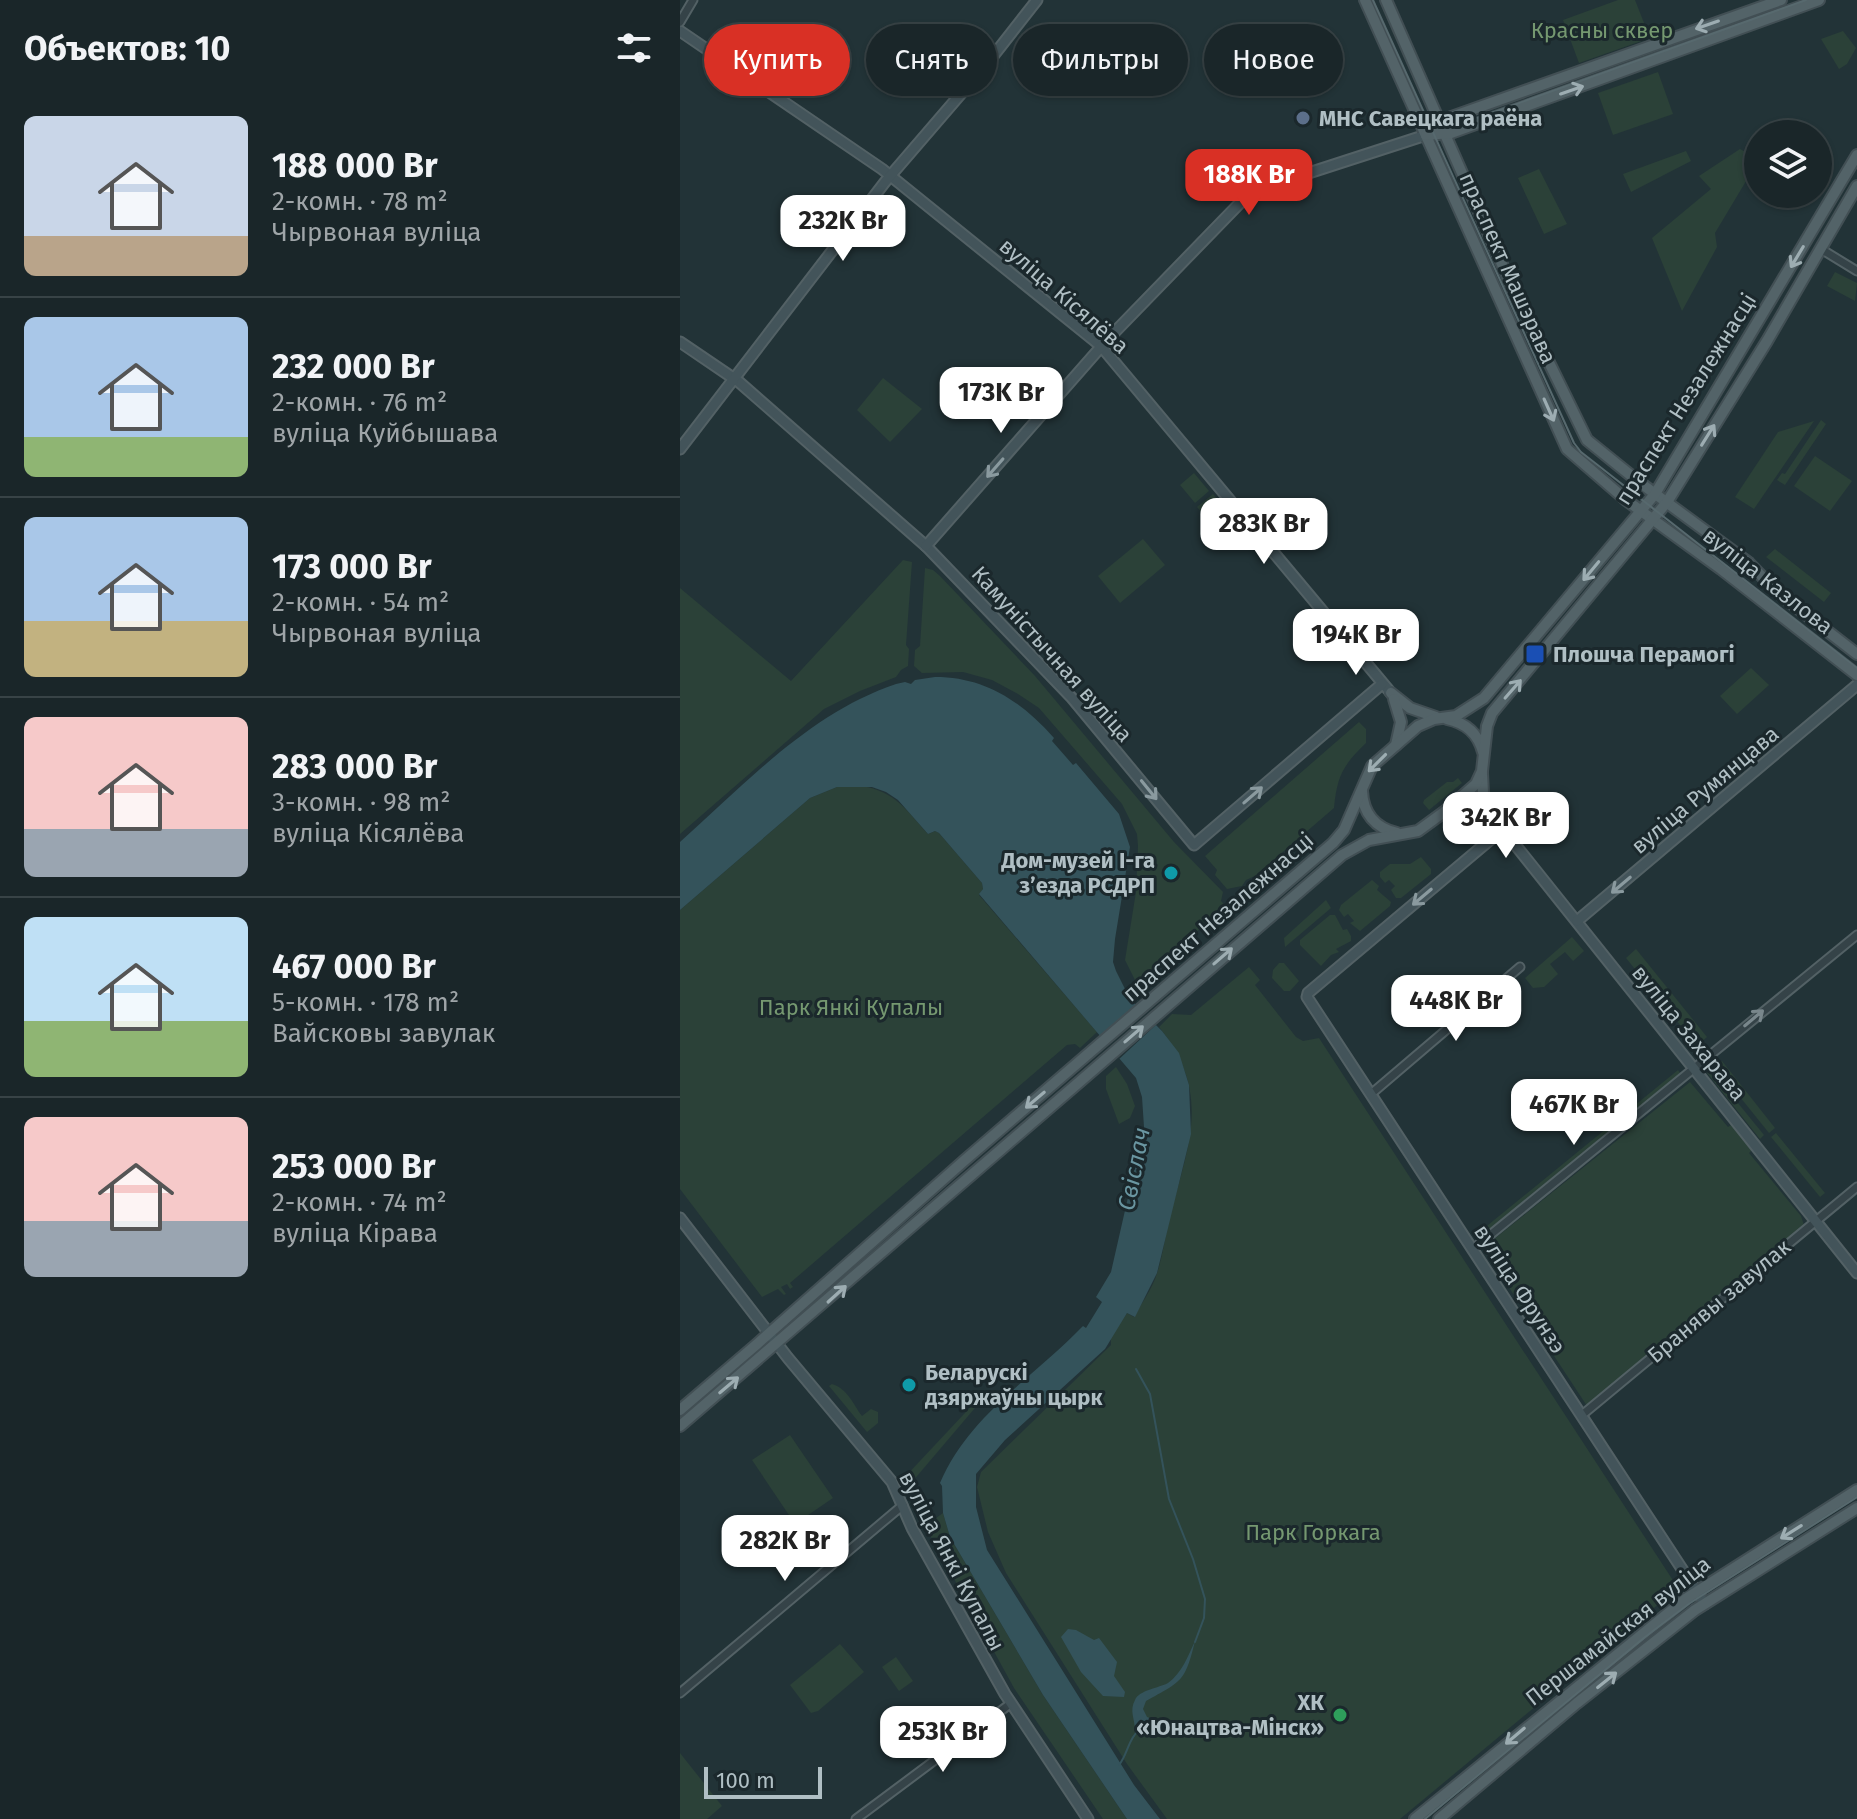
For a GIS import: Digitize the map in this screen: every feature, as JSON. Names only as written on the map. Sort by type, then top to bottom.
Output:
[{"type":"main road","name":"праспект Машэрава","points":[[1365,0],[1567,449],[1654,520]]},
{"type":"main road","name":"праспект Машэрава","points":[[1386,0],[1541,348],[1587,440],[1667,502]]},
{"type":"main road","points":[[1426,135],[1440,121],[1781,0]]},
{"type":"main road","points":[[1426,135],[1446,135],[1819,0]]},
{"type":"main road","name":"праспект Незалежнасці","points":[[680,1410],[1333,843],[1344,830],[1372,766],[1418,726],[1465,712],[1484,698],[1655,494],[1857,155]]},
{"type":"main road","name":"праспект Незалежнасці","points":[[680,1426],[778,1345],[1350,849],[1369,840],[1418,831],[1476,784],[1482,771],[1487,726],[1492,713],[1667,502],[1857,186]]},
{"type":"main road","points":[[1525,355],[1541,348]]},
{"type":"main road","name":"вуліца Казлова","points":[[1667,502],[1749,563],[1777,592],[1857,654]]},
{"type":"main road","name":"вуліца Казлова","points":[[1654,520],[1857,675]]},
{"type":"main road","points":[[1391,693],[1410,708],[1459,722],[1472,731],[1481,745],[1483,758]]},
{"type":"main road","points":[[1391,693],[1401,722],[1396,745]]},
{"type":"main road","points":[[1482,771],[1485,803],[1493,817]]},
{"type":"main road","points":[[1363,784],[1363,804],[1373,821],[1388,831],[1403,834]]},
{"type":"main road","points":[[1444,812],[1473,809],[1493,817]]},
{"type":"main road","name":"Першамайская вуліца","points":[[1415,1819],[1617,1652],[1697,1591],[1857,1490]]},
{"type":"main road","name":"Першамайская вуліца","points":[[1439,1819],[1626,1663],[1705,1604],[1857,1508]]},
{"type":"street","points":[[680,22],[693,0]]},
{"type":"street","points":[[680,449],[890,175],[990,60],[1037,0]]},
{"type":"street","name":"вуліца Кісялёва","points":[[680,31],[890,175],[1101,346],[1391,693]]},
{"type":"street","points":[[926,546],[1101,346],[1240,203],[1276,184],[1426,135]]},
{"type":"street","points":[[1821,249],[1857,271]]},
{"type":"street","name":"Камуністычная вуліца","points":[[680,342],[734,378],[926,546],[1072,698],[1194,845],[1382,684]]},
{"type":"street","name":"вуліца Румянцава","points":[[1577,921],[1857,685]]},
{"type":"street","name":"вуліца Захарава","points":[[1493,817],[1857,1273]]},
{"type":"street","name":"вуліца Фрунзэ","points":[[1503,829],[1308,993],[1310,1001],[1705,1604]]},
{"type":"street","points":[[1473,1249],[1857,935]]},
{"type":"street","points":[[1371,1094],[1520,967]]},
{"type":"street","name":"Бранявы завулак","points":[[1582,1415],[1857,1187]]},
{"type":"street","name":"вуліца Янкі Купалы","points":[[680,1218],[778,1345],[892,1482],[915,1535],[1010,1704],[1088,1819]]},
{"type":"street","points":[[680,1693],[903,1505]]},
{"type":"street","points":[[856,1819],[1010,1704]]},
{"type":"green space","name":"Красны сквер","points":[[1618,0],[1635,0],[1650,38],[1579,63],[1563,20]]},
{"type":"green space","points":[[1843,31],[1856,48],[1847,64],[1839,69],[1821,39]]},
{"type":"green space","points":[[1658,72],[1673,114],[1613,135],[1598,93]]},
{"type":"green space","points":[[1740,149],[1744,151],[1744,184],[1715,233],[1717,247],[1682,311],[1652,238],[1711,189],[1699,176]]},
{"type":"green space","points":[[1686,151],[1691,161],[1631,192],[1623,174]]},
{"type":"green space","points":[[1539,169],[1567,224],[1544,234],[1518,178]]},
{"type":"green space","points":[[1835,272],[1857,283],[1855,301],[1827,286]]},
{"type":"green space","points":[[883,378],[922,409],[890,442],[857,410]]},
{"type":"green space","points":[[1821,420],[1826,424],[1785,485],[1777,480],[1782,473],[1785,474]]},
{"type":"green space","points":[[1814,421],[1754,509],[1735,497],[1778,432]]},
{"type":"green space","points":[[1815,456],[1852,481],[1830,511],[1794,486]]},
{"type":"green space","points":[[1194,473],[1209,491],[1195,503],[1180,485]]},
{"type":"green space","points":[[1213,494],[1236,522],[1221,535],[1197,507]]},
{"type":"green space","points":[[1143,539],[1165,565],[1120,603],[1098,576]]},
{"type":"green space","points":[[1775,549],[1831,593],[1824,602],[1766,557]]},
{"type":"green space","points":[[903,560],[912,562],[906,645],[909,649],[908,666],[896,677],[824,709],[680,834],[680,588],[791,681]]},
{"type":"green space","points":[[925,568],[940,576],[1035,676],[1174,842],[1223,892],[1221,901],[1226,906],[1152,971],[1152,983],[1141,992],[1125,960],[1136,892],[1138,846],[1137,834],[1122,804],[1039,708],[1018,694],[992,680],[963,672],[922,673],[914,666],[915,650],[920,646]]},
{"type":"green space","points":[[1751,668],[1769,685],[1737,714],[1720,696]]},
{"type":"green space","points":[[1359,722],[1366,729],[1366,743],[1342,772],[1334,808],[1242,886],[1227,889],[1205,856]]},
{"type":"green space","points":[[1458,778],[1462,783],[1429,810],[1424,800],[1447,782]]},
{"type":"green space","name":"Парк Янкі Купалы","points":[[854,785],[888,795],[904,807],[928,834],[939,833],[982,883],[983,889],[979,895],[1097,1032],[1080,1048],[1075,1044],[1067,1045],[790,1283],[793,1287],[790,1289],[787,1284],[781,1287],[786,1294],[778,1289],[762,1297],[680,1189],[680,910],[810,798],[837,787]]},
{"type":"green space","points":[[1291,851],[1294,858],[1245,899],[1239,893]]},
{"type":"green space","points":[[1421,857],[1431,869],[1431,874],[1401,898],[1396,898],[1391,890],[1395,886],[1389,880],[1385,883],[1380,872],[1390,864],[1410,864]]},
{"type":"green space","points":[[1372,880],[1379,886],[1377,890],[1391,902],[1360,931],[1350,923],[1354,921],[1348,914],[1344,917],[1339,910]]},
{"type":"green space","points":[[1326,900],[1331,908],[1285,947],[1284,938]]},
{"type":"green space","points":[[1330,915],[1335,915],[1343,930],[1347,929],[1351,941],[1336,949],[1339,952],[1331,955],[1321,966],[1300,945],[1300,940]]},
{"type":"green space","points":[[1572,937],[1584,951],[1573,961],[1565,952],[1550,964],[1558,974],[1544,987],[1533,988],[1525,978]]},
{"type":"green space","points":[[1636,949],[1707,1037],[1697,1046],[1626,958]]},
{"type":"green space","points":[[1279,963],[1284,963],[1299,981],[1290,991],[1284,991],[1272,978],[1273,970]]},
{"type":"green space","name":"Парк Горкага","points":[[1249,967],[1260,980],[1255,985],[1296,1037],[1303,1041],[1319,1038],[1678,1588],[1400,1819],[1167,1819],[1127,1764],[1006,1573],[988,1532],[977,1487],[981,1472],[1111,1345],[1111,1337],[1127,1313],[1134,1317],[1151,1289],[1160,1263],[1192,1117],[1191,1095],[1185,1073],[1159,1027],[1172,1014],[1191,1015]]},
{"type":"green space","points":[[1722,1061],[1775,1128],[1769,1133],[1715,1066]]},
{"type":"green space","points":[[1116,1067],[1127,1084],[1135,1106],[1130,1118],[1119,1124],[1106,1089],[1106,1076]]},
{"type":"green space","points":[[1678,1070],[1683,1077],[1482,1240],[1477,1234]]},
{"type":"green space","points":[[1711,1070],[1764,1135],[1760,1139],[1707,1073]]},
{"type":"green space","points":[[1690,1082],[1752,1150],[1749,1153],[1801,1216],[1804,1225],[1589,1409],[1483,1248]]},
{"type":"green space","points":[[1776,1133],[1825,1193],[1820,1197],[1771,1137]]},
{"type":"green space","points":[[832,1384],[846,1393],[862,1416],[871,1409],[878,1412],[878,1423],[867,1432],[829,1386]]},
{"type":"green space","points":[[979,1398],[980,1402],[912,1482],[908,1482],[904,1478]]},
{"type":"green space","points":[[790,1435],[833,1498],[795,1524],[752,1460]]},
{"type":"green space","points":[[943,1513],[950,1537],[1043,1695],[1127,1819],[1103,1819],[1014,1688],[925,1526]]},
{"type":"green space","points":[[840,1644],[864,1672],[818,1711],[811,1713],[790,1685]]},
{"type":"green space","points":[[896,1657],[913,1681],[899,1691],[882,1667]]},
{"type":"green space","points":[[680,1753],[722,1806],[707,1819],[680,1819]]},
{"type":"water","points":[[935,677],[970,681],[1015,702],[1054,738],[1052,741],[1073,765],[1076,763],[1119,814],[1130,847],[1113,962],[1130,999],[1179,1053],[1189,1085],[1191,1134],[1157,1273],[1135,1317],[1127,1313],[1105,1349],[1005,1440],[976,1474],[976,1507],[987,1550],[1134,1785],[1160,1819],[1127,1819],[1043,1695],[950,1537],[943,1513],[940,1483],[952,1459],[985,1417],[1083,1326],[1086,1328],[1102,1302],[1096,1297],[1111,1272],[1144,1127],[1142,1097],[1136,1078],[979,894],[983,889],[982,883],[939,833],[928,834],[898,800],[886,792],[872,787],[837,787],[810,798],[680,910],[680,842],[730,796],[780,752],[835,713],[896,684],[911,684],[915,680]]},
{"type":"water","points":[[1068,1629],[1094,1640],[1099,1638],[1117,1662],[1114,1676],[1125,1692],[1124,1697],[1103,1696],[1081,1672],[1061,1637]]},
{"type":"water","points":[[1195,1641],[1185,1673],[1175,1684],[1146,1701],[1143,1709],[1147,1717],[1157,1721],[1153,1728],[1141,1733],[1135,1730],[1132,1708],[1137,1697],[1173,1679]]},
{"type":"pier","points":[[1140,1002],[1159,1022],[1117,1061],[1098,1038]]},
{"type":"waterway","points":[[1136,1369],[1150,1394],[1169,1499],[1205,1599],[1204,1618],[1195,1642]]},
{"type":"waterway","points":[[1119,1765],[1139,1730]]},
{"type":"tram line","points":[[1373,0],[1574,443],[1581,452],[1857,668]]},
{"type":"tram line","points":[[1426,117],[1437,126],[1452,127],[1806,0]]},
{"type":"tram line","points":[[1425,1819],[1690,1603],[1857,1497]]},
{"type":"place","name":"МНС Савецкага раёна","points":[[1303,118]]},
{"type":"place","name":"Плошча Перамогі","points":[[1535,654]]},
{"type":"place","name":"Дом-музей I-га зʼезда РСДРП","points":[[1171,873]]},
{"type":"place","name":"Беларускі дзяржаўны цырк","points":[[909,1385]]},
{"type":"place","name":"ХК «Юнацтва-Мінск»","points":[[1340,1715]]},
{"type":"water label","name":"Свіслач","points":[[1134,1169]]}]
